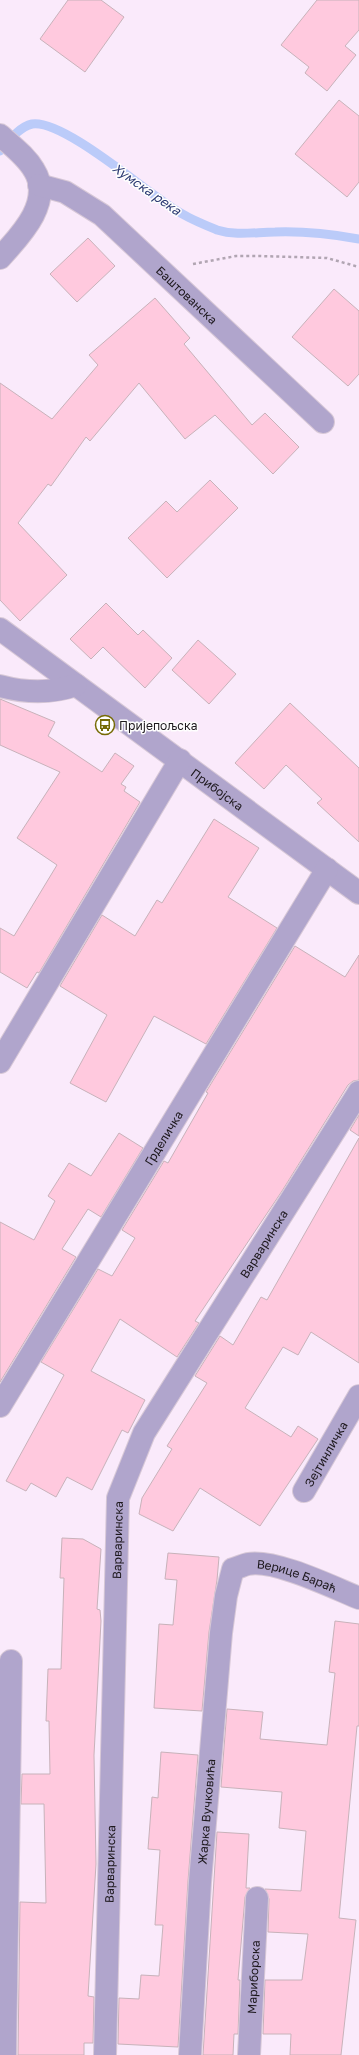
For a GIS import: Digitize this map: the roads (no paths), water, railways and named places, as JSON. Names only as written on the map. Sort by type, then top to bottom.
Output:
[{"type":"street","points":[[0,135],[24,156],[35,171],[39,186],[39,198],[27,227],[0,258]]},
{"type":"street","name":"Баштованска","points":[[39,186],[65,192],[102,215],[323,422]]},
{"type":"street","name":"Прибојска","points":[[0,629],[359,893]]},
{"type":"street","points":[[0,686],[43,693],[76,685]]},
{"type":"street","points":[[0,1062],[180,760]]},
{"type":"street","name":"Грделичка","points":[[0,1406],[327,869]]},
{"type":"street","name":"Варваринска","points":[[105,2055],[118,1498],[144,1433],[359,1092]]},
{"type":"street","name":"Зејтинличка","points":[[304,1491],[359,1396]]},
{"type":"street","name":"Верице Бараћ","points":[[233,1569],[248,1564],[265,1564],[284,1569],[359,1598]]},
{"type":"street","name":"Жарка Вучковића","points":[[190,2055],[200,1882],[221,1641],[226,1596],[233,1569]]},
{"type":"street","points":[[5,2055],[11,1661]]},
{"type":"street","name":"Мариборска","points":[[249,2055],[257,1898]]},
{"type":"waterway","name":"Хумска река","points":[[0,151],[14,135],[23,128],[32,124],[46,126],[64,133],[85,145],[179,212],[217,230],[231,233],[306,232],[359,239]]},
{"type":"place","name":"Пријепољска","points":[[105,725]]}]
